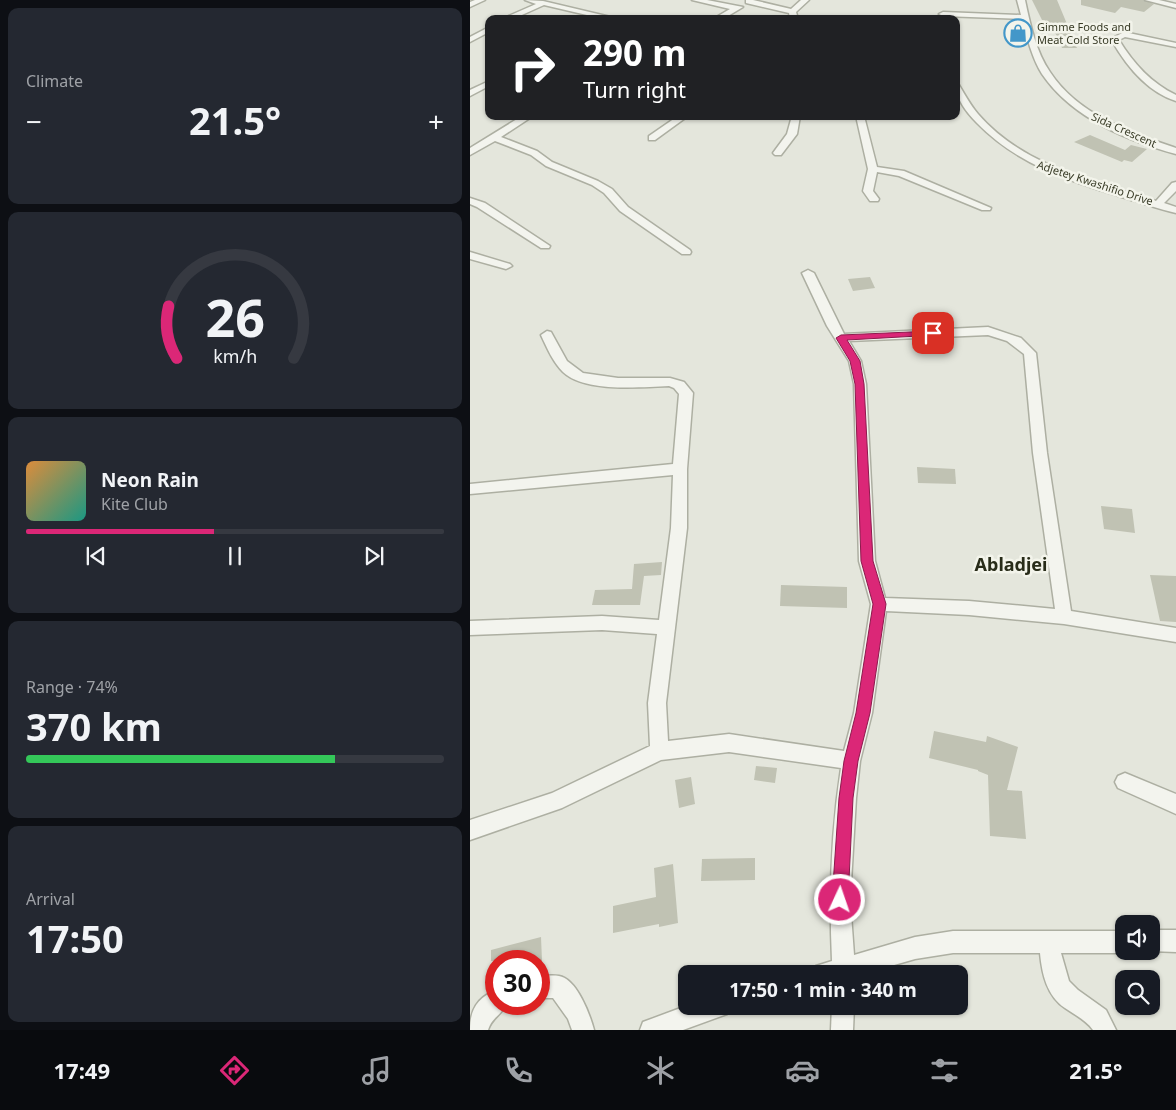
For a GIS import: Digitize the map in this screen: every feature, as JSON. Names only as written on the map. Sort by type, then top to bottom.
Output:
[{"type":"street","points":[[470,5],[481,0]]},
{"type":"street","points":[[529,0],[597,15]]},
{"type":"street","points":[[696,0],[737,8]]},
{"type":"street","points":[[724,15],[750,1],[793,15],[805,0]]},
{"type":"street","name":"Sida Crescent","points":[[1021,0],[1025,17],[1045,72],[1064,95],[1101,121],[1176,151]]},
{"type":"street","points":[[1149,0],[1176,6]]},
{"type":"street","points":[[516,15],[544,3]]},
{"type":"street","points":[[942,13],[1025,17]]},
{"type":"street","points":[[470,40],[485,31]]},
{"type":"street","points":[[1176,45],[1124,34],[1115,39],[1143,78],[1176,98]]},
{"type":"street","points":[[470,93],[485,85]]},
{"type":"street","name":"Adjetey Kwashifio Drive","points":[[960,96],[976,120],[1009,148],[1029,160],[1053,171],[1176,210]]},
{"type":"street","points":[[470,152],[522,120]]},
{"type":"street","points":[[652,138],[678,120]]},
{"type":"street","points":[[778,153],[792,134],[795,120]]},
{"type":"street","points":[[861,120],[872,169],[868,191],[874,199]]},
{"type":"street","points":[[493,137],[534,153],[549,164],[595,183],[608,191],[630,213],[686,252]]},
{"type":"street","points":[[872,169],[901,173],[986,208]]},
{"type":"street","points":[[1158,204],[1176,185]]},
{"type":"street","points":[[470,201],[482,205],[545,246]]},
{"type":"street","points":[[470,255],[506,266]]},
{"type":"street","points":[[808,273],[833,326],[855,361],[860,384],[867,561],[879,604],[863,713],[851,761],[846,798],[837,965]]},
{"type":"street","points":[[841,338],[988,331],[1006,335],[1021,342],[1030,353],[1040,453],[1064,617]]},
{"type":"street","points":[[547,335],[560,361],[571,372],[583,378],[670,382],[679,386],[686,393],[680,469],[679,528],[657,703],[659,751]]},
{"type":"street","points":[[470,489],[680,469]]},
{"type":"street","points":[[879,604],[969,608],[1064,617],[1176,635]]},
{"type":"street","points":[[470,628],[602,623],[666,628]]},
{"type":"street","points":[[470,830],[555,800],[659,751],[729,743],[851,761]]},
{"type":"street","points":[[1125,782],[1176,804]]},
{"type":"street","points":[[1160,941],[1176,941]]},
{"type":"street","points":[[860,965],[915,948],[953,942],[1115,942]]},
{"type":"street","points":[[1048,942],[1056,980],[1065,994],[1088,1008],[1105,1030]]},
{"type":"street","points":[[550,988],[559,988],[578,1013],[583,1030]]},
{"type":"street","points":[[478,1030],[482,1014],[485,1011]]},
{"type":"street","points":[[651,1030],[694,1015]]},
{"type":"street","points":[[842,1030],[843,1015]]},
{"type":"building","points":[[1032,0],[1057,0],[1077,48],[1062,48],[1054,30],[1048,28],[1045,20],[1042,20]]},
{"type":"building","points":[[1081,0],[1143,0],[1154,4],[1144,12],[1121,7],[1115,13],[1081,5]]},
{"type":"building","points":[[1090,135],[1125,150],[1131,145],[1147,149],[1132,162],[1124,160],[1122,162],[1074,142]]},
{"type":"building","points":[[870,277],[875,288],[853,291],[848,279]]},
{"type":"building","points":[[917,467],[955,469],[956,484],[918,483]]},
{"type":"building","points":[[1101,506],[1132,509],[1135,533],[1104,529]]},
{"type":"building","points":[[662,562],[661,575],[644,576],[640,605],[592,605],[595,590],[632,589],[634,564]]},
{"type":"building","points":[[1150,575],[1176,576],[1176,622],[1160,621]]},
{"type":"building","points":[[781,585],[847,587],[847,608],[780,606]]},
{"type":"building","points":[[934,731],[986,742],[987,736],[1018,747],[1007,790],[1022,791],[1026,839],[990,836],[988,775],[978,770],[929,758]]},
{"type":"building","points":[[756,766],[777,768],[775,783],[754,780]]},
{"type":"building","points":[[691,777],[695,804],[679,808],[675,780]]},
{"type":"building","points":[[755,858],[755,880],[701,881],[702,859]]},
{"type":"building","points":[[673,864],[678,923],[659,927],[659,924],[613,933],[613,906],[656,897],[654,868]]},
{"type":"building","points":[[541,937],[542,950],[491,950]]},
{"type":"place","name":"Gimme Foods and Meat Cold Store","points":[[1018,33]]},
{"type":"district","name":"Abladjei","points":[[1011,565]]},
{"type":"route","points":[[840,900],[846,798],[851,761],[870,674],[879,604],[867,561],[860,384],[855,361],[841,338],[933,333]]}]
